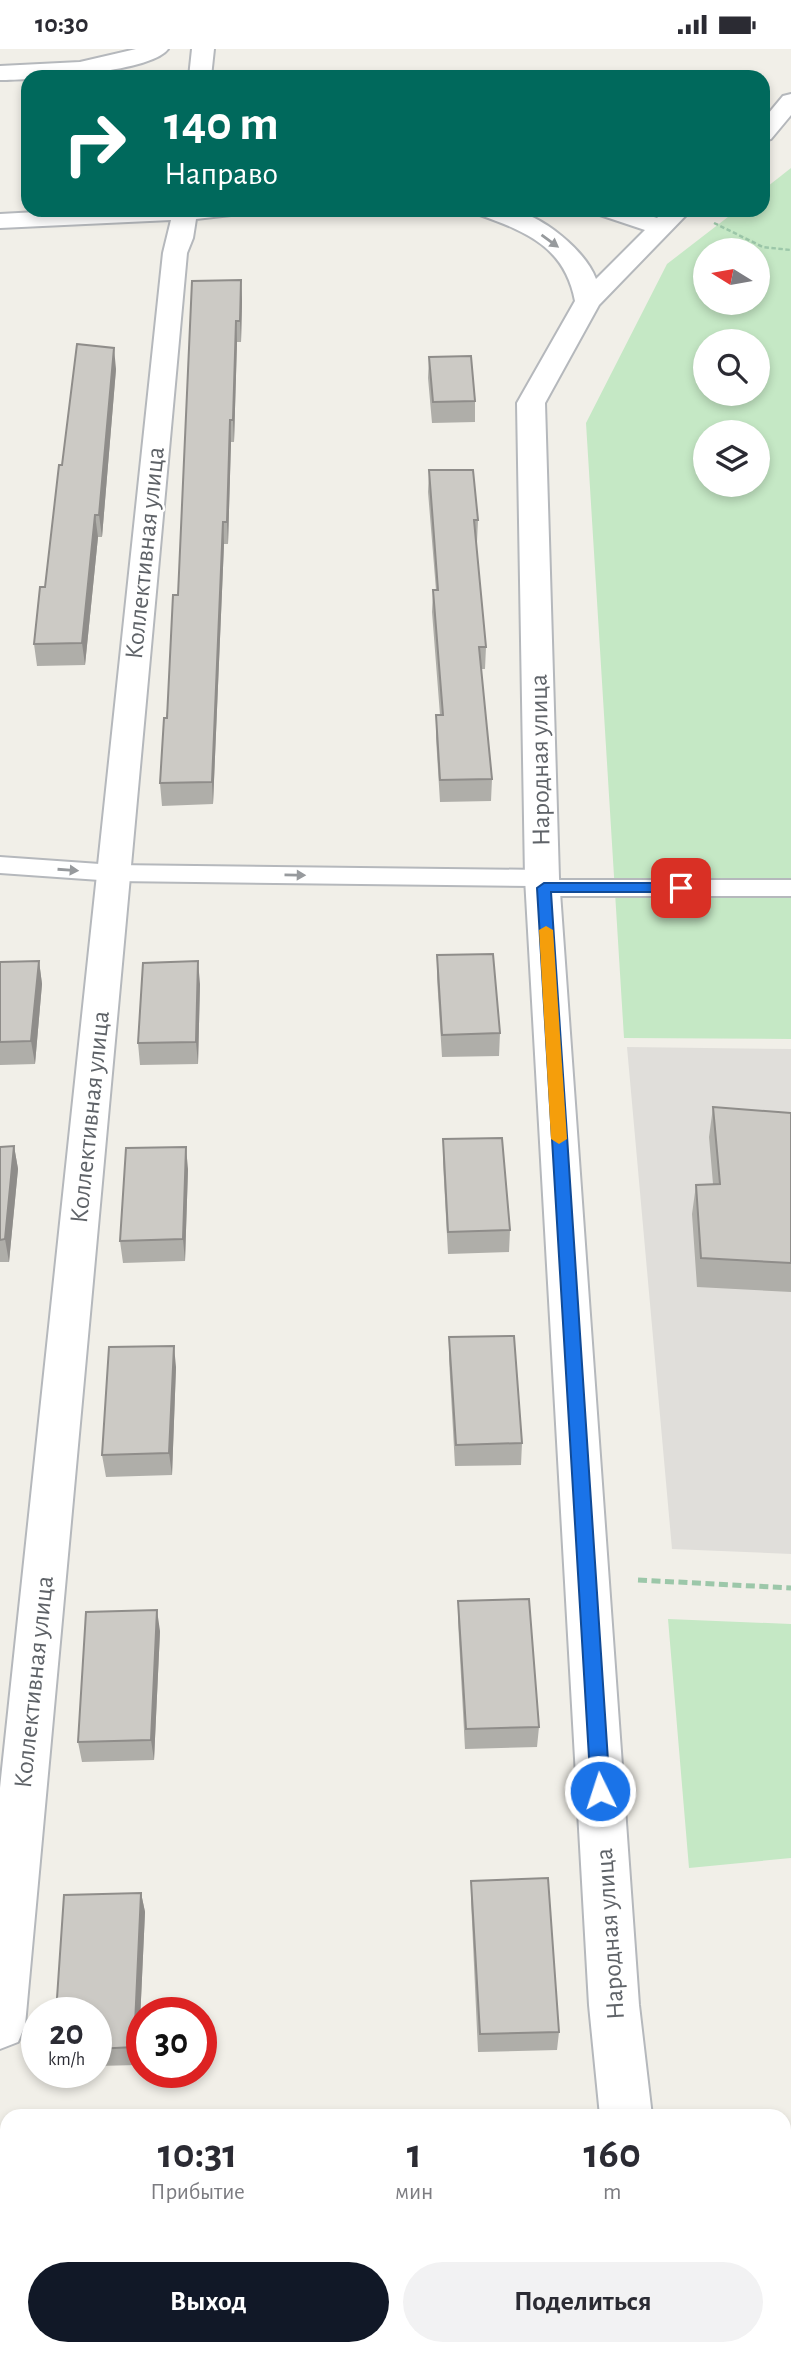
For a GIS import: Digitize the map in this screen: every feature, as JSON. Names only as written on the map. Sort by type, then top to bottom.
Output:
[{"type":"street","points":[[61,70],[124,62],[157,49]]},
{"type":"street","points":[[201,70],[203,49]]},
{"type":"street","points":[[0,73],[21,72]]},
{"type":"street","points":[[770,126],[791,101]]},
{"type":"street","points":[[0,221],[74,217]]},
{"type":"street","name":"Коллективная улица","points":[[0,2025],[175,253],[181,238],[184,217]]},
{"type":"street","points":[[510,217],[555,242],[580,270],[588,301]]},
{"type":"street","name":"Народная улица","points":[[625,2109],[614,2005],[543,883],[531,403],[588,301],[670,218]]},
{"type":"lane","points":[[0,866],[114,873],[791,888]]},
{"type":"path","points":[[713,222],[763,247],[791,250]]},
{"type":"path","points":[[587,1577],[791,1588]]},
{"type":"shaded area","points":[[627,1047],[791,1049],[791,1554],[672,1549]]},
{"type":"green space","points":[[791,168],[791,1039],[624,1038],[586,423],[667,264],[693,244],[693,315],[770,315],[770,238],[701,238],[728,217],[770,217],[770,184]]},
{"type":"green space","points":[[668,1619],[791,1624],[791,1858],[689,1868]]},
{"type":"building","points":[[241,280],[240,321],[236,321],[233,420],[230,420],[227,522],[223,522],[212,782],[160,783],[164,718],[167,718],[173,595],[178,595],[192,281]]},
{"type":"building","points":[[77,344],[114,348],[99,515],[95,515],[82,643],[34,644],[40,587],[45,587]]},
{"type":"building","points":[[471,356],[475,401],[433,402],[429,357]]},
{"type":"building","points":[[429,470],[473,470],[478,520],[474,520],[486,647],[479,647],[492,779],[440,780],[436,715],[443,715],[433,590],[438,590]]},
{"type":"building","points":[[493,954],[500,1033],[442,1035],[437,955]]},
{"type":"building","points":[[39,961],[31,1041],[0,1042],[0,962]]},
{"type":"building","points":[[198,961],[196,1042],[138,1043],[143,963]]},
{"type":"building","points":[[713,1107],[791,1113],[791,1263],[701,1258],[696,1185],[720,1184]]},
{"type":"building","points":[[502,1138],[510,1230],[448,1232],[443,1139]]},
{"type":"building","points":[[14,1146],[5,1239],[0,1240],[0,1147]]},
{"type":"building","points":[[186,1147],[183,1239],[120,1241],[126,1148]]},
{"type":"building","points":[[514,1336],[522,1443],[456,1445],[449,1337]]},
{"type":"building","points":[[174,1346],[169,1453],[102,1455],[109,1347]]},
{"type":"building","points":[[529,1599],[539,1727],[466,1729],[458,1601]]},
{"type":"building","points":[[157,1610],[151,1740],[78,1742],[86,1612]]},
{"type":"building","points":[[548,1878],[559,2032],[480,2034],[471,1881]]},
{"type":"building","points":[[141,1893],[136,1997],[126,1997],[126,2047],[112,2048],[112,1997],[57,1997],[64,1895]]},
{"type":"slow traffic","points":[[546,930],[559,1139]]},
{"type":"route","points":[[600,1791],[544,888],[681,888]]}]
